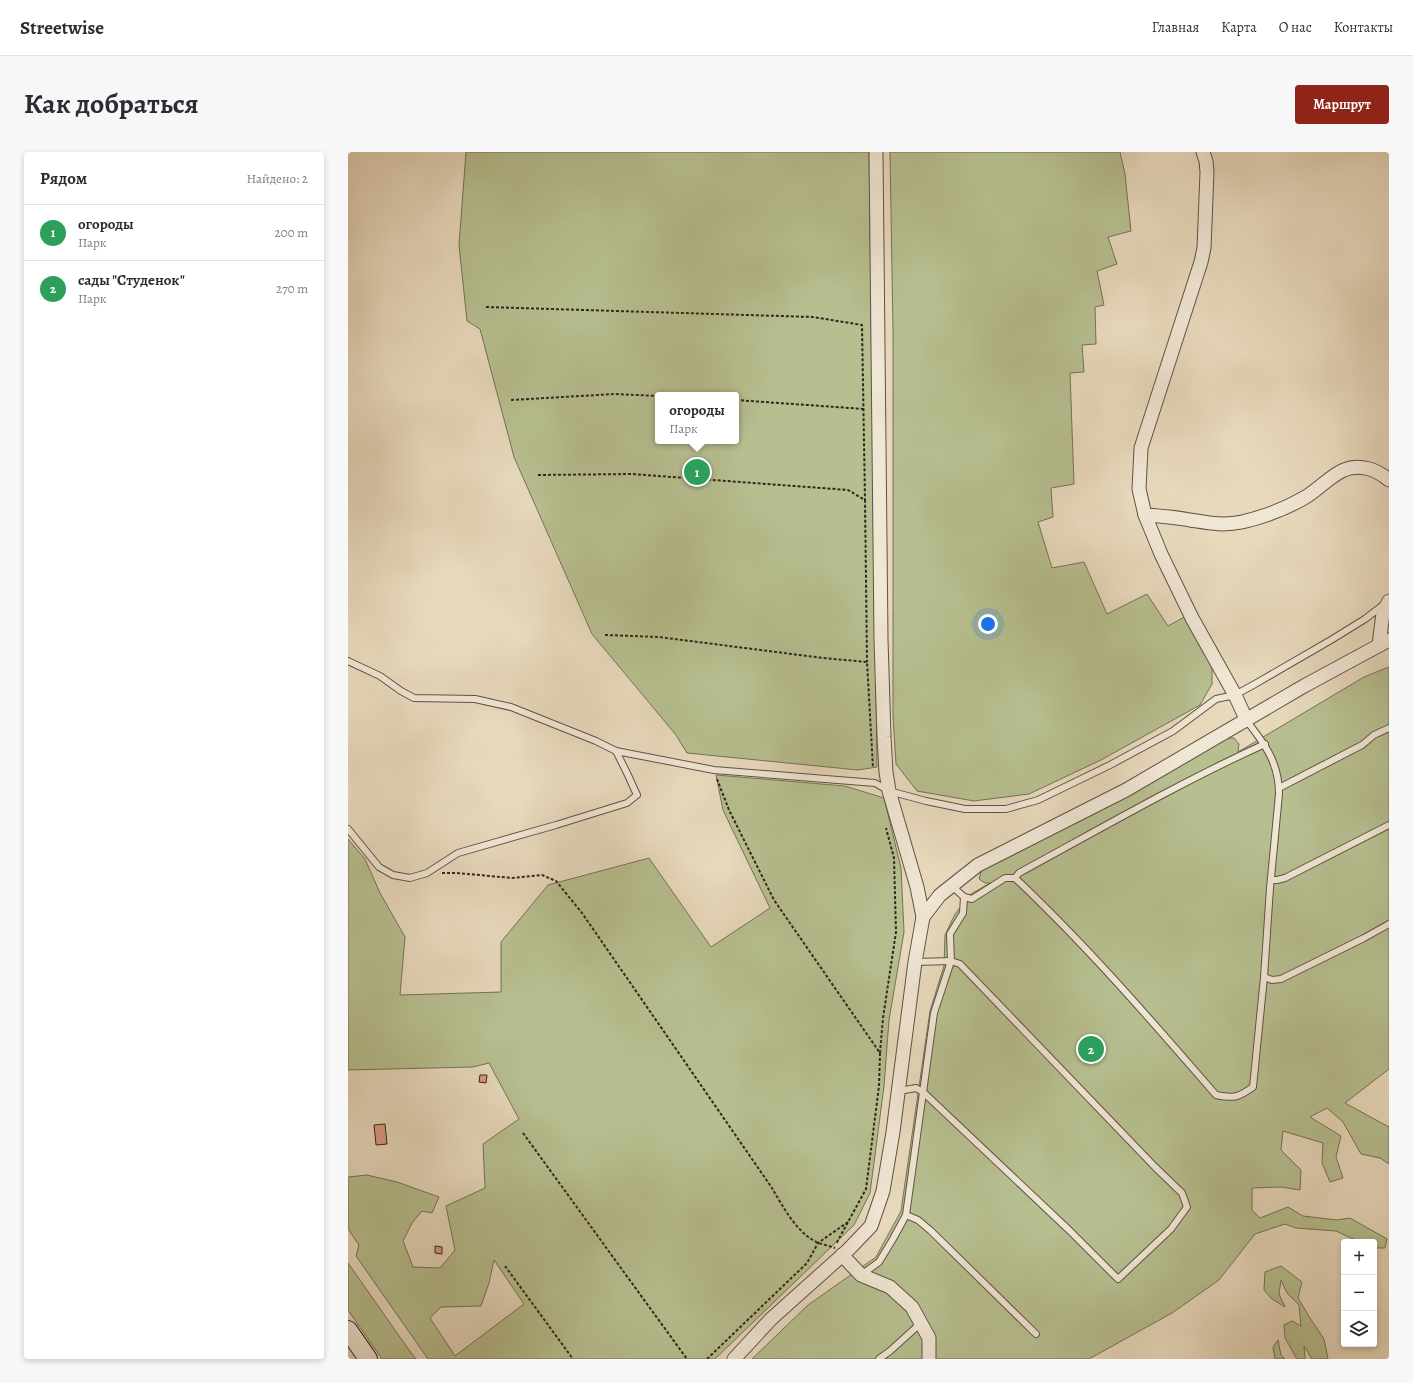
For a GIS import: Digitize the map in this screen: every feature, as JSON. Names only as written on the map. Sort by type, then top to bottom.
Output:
[{"type":"street","points":[[734,1359],[838,1251],[871,1226],[883,1191],[893,1132],[915,962],[924,916],[886,772],[882,669],[876,152]]},
{"type":"street","points":[[1203,152],[1208,172],[1204,248],[1201,262],[1141,448],[1139,489],[1145,515],[1162,554],[1192,618],[1235,694],[1246,719]]},
{"type":"street","points":[[1145,515],[1164,516],[1220,525],[1242,522],[1266,515],[1306,498],[1344,470],[1368,468],[1383,475],[1389,480]]},
{"type":"street","points":[[924,916],[940,895],[978,865],[1126,790],[1246,719],[1384,642],[1383,613],[1389,601]]},
{"type":"street","points":[[838,1251],[861,1275],[890,1287],[912,1307],[929,1338],[929,1359]]},
{"type":"street","points":[[348,1330],[368,1359]]},
{"type":"lane","points":[[348,661],[380,676],[414,698],[475,699],[511,707],[596,741],[616,751],[714,770],[875,783],[890,791],[926,802],[965,809],[1006,809],[1038,800],[1110,765],[1173,731],[1216,699],[1235,694],[1331,640],[1378,609],[1389,598]]},
{"type":"lane","points":[[952,886],[964,898],[972,900],[1004,878],[1015,878],[1085,947],[1216,1095],[1227,1098],[1240,1096],[1253,1086],[1264,977],[1279,788],[1276,768],[1265,744],[1246,719]]},
{"type":"lane","points":[[1279,788],[1362,745],[1374,735],[1389,728]]},
{"type":"lane","points":[[1015,878],[1019,873],[1180,786],[1265,744]]},
{"type":"lane","points":[[348,829],[379,867],[393,875],[410,878],[427,873],[458,853],[627,803],[637,795],[616,751]]},
{"type":"lane","points":[[1272,880],[1285,878],[1389,825]]},
{"type":"lane","points":[[861,1275],[879,1262],[894,1239],[906,1215],[934,1013],[951,962],[950,934],[963,913],[964,898]]},
{"type":"lane","points":[[1264,977],[1272,980],[1281,979],[1389,924]]},
{"type":"lane","points":[[898,1091],[916,1088],[923,1092],[1118,1278],[1171,1229],[1187,1207],[1182,1193],[1155,1167],[960,964],[951,962],[915,962]]},
{"type":"lane","points":[[906,1215],[918,1220],[931,1231],[1036,1334]]},
{"type":"lane","points":[[879,1359],[921,1323]]},
{"type":"path","points":[[486,307],[813,317],[862,325],[867,662],[872,759],[875,783]]},
{"type":"path","points":[[511,400],[615,394],[655,396]]},
{"type":"path","points":[[739,400],[864,409]]},
{"type":"path","points":[[538,475],[632,474],[848,490],[865,500]]},
{"type":"path","points":[[605,635],[659,637],[823,658],[867,662]]},
{"type":"path","points":[[714,770],[729,810],[774,900],[880,1053]]},
{"type":"path","points":[[427,873],[457,873],[512,878],[542,875],[556,881],[586,919],[772,1188],[786,1213],[802,1231],[818,1243],[838,1251],[848,1222],[866,1189],[879,1086],[883,1018],[896,932],[894,858],[884,821]]},
{"type":"path","points":[[524,1133],[687,1359]]},
{"type":"path","points":[[707,1359],[807,1263],[818,1243],[848,1222]]},
{"type":"path","points":[[505,1266],[573,1359]]},
{"type":"green space","points":[[466,152],[869,152],[877,767],[858,770],[687,753],[676,735],[592,634],[514,457],[480,329],[467,321],[459,245]]},
{"type":"green space","points":[[890,152],[1120,152],[1125,174],[1131,231],[1108,237],[1117,264],[1097,271],[1104,305],[1095,307],[1096,344],[1082,345],[1084,372],[1070,373],[1074,484],[1051,488],[1053,517],[1038,522],[1052,568],[1084,562],[1107,614],[1147,594],[1168,626],[1186,616],[1212,666],[1212,684],[1200,705],[1101,760],[1029,794],[974,801],[917,791],[896,764],[893,716],[893,330]]},
{"type":"green space","points":[[1389,667],[1389,1069],[1345,1103],[1389,1127],[1389,1164],[1380,1158],[1361,1154],[1343,1122],[1327,1108],[1310,1117],[1341,1136],[1336,1157],[1343,1178],[1330,1182],[1322,1163],[1323,1143],[1283,1131],[1281,1150],[1301,1170],[1300,1190],[1281,1187],[1252,1188],[1252,1210],[1260,1218],[1288,1207],[1303,1216],[1337,1220],[1350,1218],[1387,1239],[1385,1248],[1377,1248],[1377,1239],[1353,1239],[1336,1231],[1296,1228],[1285,1224],[1255,1234],[1219,1280],[1172,1313],[1089,1359],[752,1359],[808,1305],[876,1257],[901,1211],[930,1011],[944,966],[945,935],[955,914],[971,894],[990,883],[985,883],[979,879],[982,869],[1226,738],[1234,738],[1239,744],[1238,752],[1364,677]]},
{"type":"green space","points":[[716,775],[845,786],[884,798],[901,868],[904,932],[889,1020],[884,1086],[870,1193],[854,1225],[715,1359],[428,1359],[356,1256],[359,1245],[348,1229],[348,1177],[367,1175],[397,1182],[439,1197],[432,1213],[422,1211],[412,1223],[403,1241],[413,1267],[440,1268],[455,1250],[446,1206],[485,1188],[483,1144],[519,1119],[489,1063],[473,1067],[348,1070],[348,839],[365,859],[380,893],[405,937],[400,995],[501,992],[501,942],[548,885],[649,858],[711,947],[770,908],[723,810]],"holes":[[[494,1260],[524,1304],[455,1356],[430,1318],[441,1307],[481,1306],[489,1283]]]},
{"type":"green space","points":[[348,1263],[416,1359],[382,1359],[348,1310]]},
{"type":"green space","points":[[1281,1266],[1302,1282],[1298,1298],[1324,1339],[1328,1359],[1312,1359],[1304,1346],[1305,1359],[1297,1359],[1285,1338],[1284,1325],[1292,1321],[1301,1326],[1299,1305],[1287,1293],[1281,1280],[1279,1294],[1285,1307],[1272,1299],[1264,1290],[1265,1272]]},
{"type":"green space","points":[[1278,1340],[1281,1355],[1285,1359],[1275,1359],[1273,1347]]},
{"type":"building","points":[[480,1075],[487,1075],[486,1083],[479,1082]]},
{"type":"building","points":[[385,1124],[387,1144],[376,1145],[374,1125]]},
{"type":"building","points":[[435,1246],[442,1247],[442,1254],[435,1253]]},
{"type":"place","name":"огороды","points":[[697,472]]},
{"type":"place","name":"сады \"Студенок\"","points":[[1091,1049]]}]
